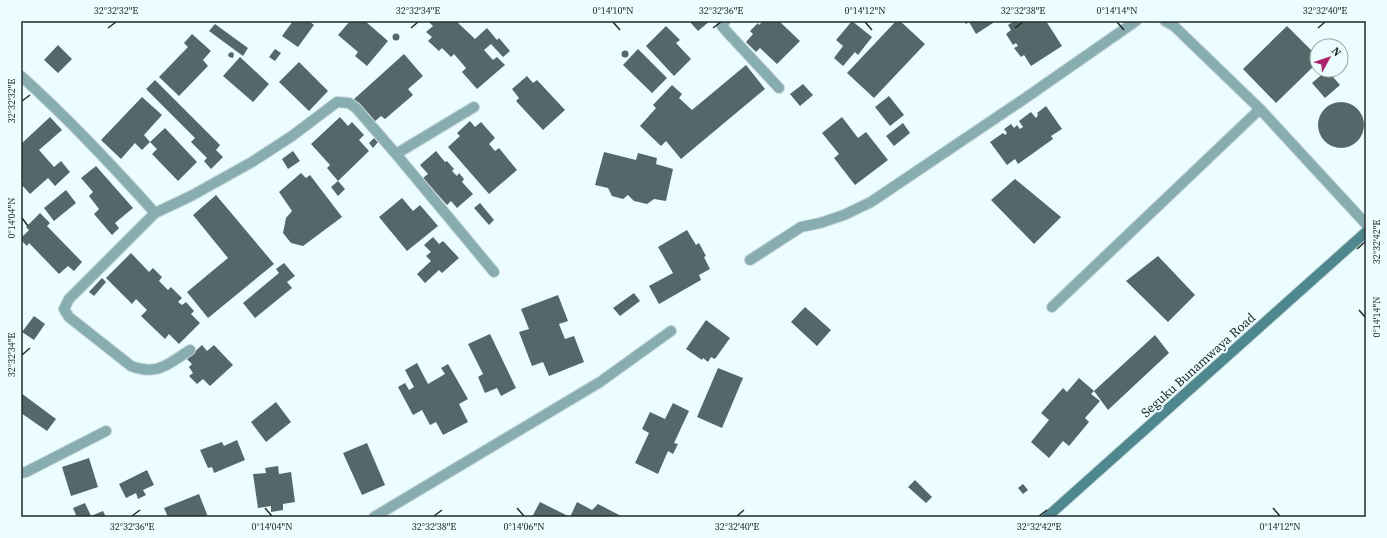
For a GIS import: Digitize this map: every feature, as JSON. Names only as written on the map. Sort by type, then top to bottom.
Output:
[{"type":"main road","name":"Seguku Bunamwaya Road","points":[[1047,517],[1366,232]]},
{"type":"street","points":[[725,21],[722,26],[728,34],[779,88]]},
{"type":"street","points":[[750,260],[801,227],[832,219],[871,202],[1024,99],[1136,21]]},
{"type":"street","points":[[1165,21],[1174,26],[1260,109],[1366,224]]},
{"type":"street","points":[[21,76],[106,158],[155,213]]},
{"type":"street","points":[[190,350],[159,369],[143,370],[131,366],[69,317],[64,309],[69,299],[155,213],[191,196],[252,162],[292,136],[337,102],[349,103],[356,108],[494,272]]},
{"type":"street","points":[[396,154],[474,107]]},
{"type":"street","points":[[1052,307],[1260,109]]},
{"type":"street","points":[[374,517],[600,382],[671,331]]},
{"type":"street","points":[[21,473],[26,472],[106,431]]},
{"type":"building","points":[[293,21],[309,21],[314,25],[298,47],[282,36]]},
{"type":"building","points":[[350,21],[365,21],[388,41],[367,66],[355,56],[358,52],[338,35]]},
{"type":"building","points":[[428,21],[456,21],[475,39],[487,28],[497,40],[499,38],[510,51],[503,57],[491,44],[484,50],[493,60],[497,57],[505,65],[477,89],[462,72],[466,68],[454,54],[451,57],[442,48],[439,51],[428,41],[432,37],[426,32],[433,26]]},
{"type":"building","points":[[689,21],[710,21],[698,31]]},
{"type":"building","points":[[763,21],[779,21],[800,41],[777,64],[760,48],[756,52],[746,42],[753,34],[750,31],[758,23],[759,25]]},
{"type":"building","points":[[852,21],[872,37],[858,55],[855,52],[843,66],[834,58],[843,46],[836,40]]},
{"type":"building","points":[[896,21],[900,21],[925,44],[874,98],[847,73]]},
{"type":"building","points":[[964,21],[996,21],[976,34],[969,22],[966,24]]},
{"type":"building","points":[[1014,21],[1046,21],[1062,46],[1031,66],[1024,55],[1021,57],[1014,48],[1018,46],[1016,43],[1013,45],[1006,34],[1011,30],[1008,25]]},
{"type":"building","points":[[215,24],[248,48],[243,56],[209,31]]},
{"type":"building","points":[[666,26],[680,40],[676,43],[691,59],[674,76],[646,46]]},
{"type":"building","points":[[1287,26],[1309,48],[1309,71],[1276,103],[1243,69]]},
{"type":"building","points":[[396,33],[399,34],[399,40],[396,41],[393,40],[392,37],[393,34]]},
{"type":"building","points":[[192,34],[211,51],[203,60],[208,66],[179,96],[159,77],[188,47],[184,43]]},
{"type":"building","points":[[58,45],[72,59],[58,73],[44,60]]},
{"type":"building","points":[[275,49],[281,53],[275,61],[269,57]]},
{"type":"building","points":[[638,49],[667,78],[652,93],[623,65]]},
{"type":"building","points":[[625,51],[628,54],[625,57],[622,54]]},
{"type":"building","points":[[232,52],[234,54],[233,58],[229,57],[228,55]]},
{"type":"building","points":[[404,54],[423,76],[408,89],[413,95],[385,119],[381,116],[373,123],[353,100]]},
{"type":"building","points":[[240,57],[269,84],[253,102],[223,76]]},
{"type":"building","points":[[299,62],[328,91],[309,111],[279,82]]},
{"type":"building","points":[[746,65],[765,89],[681,159],[666,141],[661,146],[640,126],[656,108],[653,105],[672,85],[682,94],[679,98],[692,110]]},
{"type":"building","points":[[527,76],[533,83],[537,80],[565,110],[543,130],[516,101],[519,98],[512,89]]},
{"type":"building","points":[[1318,78],[1334,78],[1340,85],[1325,98],[1312,83]]},
{"type":"building","points":[[155,80],[220,145],[216,150],[223,157],[211,169],[204,161],[207,158],[191,142],[195,138],[146,89]]},
{"type":"building","points":[[803,84],[813,95],[800,106],[790,94]]},
{"type":"building","points":[[889,96],[904,115],[890,126],[875,107]]},
{"type":"building","points":[[142,97],[162,115],[144,135],[150,142],[142,150],[135,143],[121,159],[101,140]]},
{"type":"building","points":[[1346,102],[1358,108],[1363,116],[1363,134],[1358,142],[1350,147],[1336,148],[1324,142],[1319,134],[1318,120],[1324,108],[1332,103]]},
{"type":"building","points":[[1046,106],[1062,129],[1051,136],[1053,139],[1018,164],[1015,159],[1007,165],[990,142],[1003,133],[1005,135],[1007,133],[1004,129],[1011,124],[1014,128],[1017,125],[1020,129],[1023,127],[1019,121],[1031,112],[1036,118],[1038,115],[1037,113]]},
{"type":"building","points":[[50,117],[62,130],[39,150],[54,167],[61,161],[70,172],[55,186],[48,178],[30,194],[21,184],[23,180],[21,179],[21,172],[23,170],[21,167],[21,144]]},
{"type":"building","points":[[340,117],[348,126],[352,122],[364,135],[359,140],[369,151],[338,181],[327,168],[330,165],[311,144]]},
{"type":"building","points":[[842,117],[858,138],[866,132],[888,160],[855,185],[834,158],[839,154],[822,133]]},
{"type":"building","points":[[470,121],[475,127],[481,122],[495,138],[489,144],[495,151],[499,148],[517,170],[489,194],[448,147],[460,136],[457,133]]},
{"type":"building","points":[[903,123],[910,133],[894,146],[886,136]]},
{"type":"building","points":[[165,128],[197,162],[178,181],[152,154],[157,149],[150,142]]},
{"type":"building","points":[[374,138],[378,142],[373,148],[369,143]]},
{"type":"building","points":[[293,151],[300,161],[288,169],[282,159]]},
{"type":"building","points":[[436,151],[445,162],[447,161],[454,169],[452,171],[457,176],[459,173],[464,179],[462,182],[473,194],[457,208],[451,201],[447,205],[423,178],[428,174],[420,165]]},
{"type":"building","points":[[604,152],[636,160],[638,153],[657,158],[656,164],[673,169],[666,201],[654,199],[647,204],[634,201],[628,195],[623,199],[612,196],[608,188],[595,185]]},
{"type":"building","points":[[96,166],[133,208],[115,223],[119,228],[112,235],[94,214],[99,209],[89,196],[93,192],[81,178]]},
{"type":"building","points":[[301,173],[306,178],[310,175],[342,217],[303,246],[291,243],[283,233],[286,218],[292,211],[279,192]]},
{"type":"building","points":[[1015,179],[1061,217],[1034,244],[991,200]]},
{"type":"building","points":[[338,181],[345,189],[338,196],[331,187]]},
{"type":"building","points":[[66,190],[76,203],[54,221],[44,208]]},
{"type":"building","points":[[216,195],[274,264],[208,318],[187,292],[228,258],[193,215]]},
{"type":"building","points":[[402,198],[413,211],[420,205],[438,226],[407,251],[379,217]]},
{"type":"building","points":[[480,203],[494,220],[489,225],[474,208]]},
{"type":"building","points":[[40,213],[50,223],[47,226],[82,262],[74,271],[68,266],[59,274],[29,243],[27,246],[21,240],[21,238],[29,230],[26,227]]},
{"type":"building","points":[[687,230],[696,245],[699,243],[706,256],[704,257],[710,269],[699,275],[701,280],[659,304],[649,286],[673,273],[658,247]]},
{"type":"building","points":[[433,237],[439,244],[443,241],[459,258],[442,273],[439,270],[425,283],[417,274],[431,261],[426,256],[431,252],[424,245]]},
{"type":"building","points":[[131,253],[149,272],[153,268],[162,277],[159,281],[168,290],[171,287],[182,298],[178,302],[182,305],[186,302],[194,311],[191,314],[200,323],[179,344],[169,334],[165,339],[141,316],[147,310],[136,299],[132,304],[106,278]]},
{"type":"building","points":[[1158,256],[1195,295],[1168,322],[1126,281]]},
{"type":"building","points":[[284,263],[295,276],[287,282],[292,288],[255,318],[243,303],[279,273],[276,269]]},
{"type":"building","points":[[102,278],[106,282],[94,296],[89,292]]},
{"type":"building","points":[[634,293],[640,301],[620,316],[613,308]]},
{"type":"building","points":[[558,295],[568,321],[559,324],[565,339],[574,336],[584,362],[549,376],[543,362],[532,366],[519,332],[529,329],[521,309]]},
{"type":"building","points":[[805,307],[831,330],[817,346],[791,322]]},
{"type":"building","points":[[34,316],[45,324],[34,340],[22,332]]},
{"type":"building","points":[[706,320],[730,338],[715,359],[711,357],[708,362],[703,358],[702,360],[686,349]]},
{"type":"building","points":[[490,334],[516,388],[501,396],[497,388],[485,393],[478,377],[483,374],[468,344]]},
{"type":"building","points":[[1155,335],[1169,353],[1108,410],[1094,391]]},
{"type":"building","points":[[202,345],[207,351],[214,345],[233,365],[210,386],[203,379],[197,384],[189,376],[193,373],[189,367],[192,364],[187,359]]},
{"type":"building","points":[[417,363],[428,384],[445,374],[441,368],[448,364],[468,399],[459,404],[468,422],[443,435],[436,422],[430,425],[422,410],[413,415],[398,387],[405,383],[409,390],[414,387],[405,370]]},
{"type":"building","points":[[718,368],[743,378],[722,428],[697,417]]},
{"type":"building","points":[[1079,378],[1094,391],[1091,394],[1100,401],[1085,418],[1089,422],[1069,446],[1063,441],[1049,458],[1031,442],[1049,420],[1041,413],[1063,388],[1067,392]]},
{"type":"building","points":[[21,393],[56,419],[47,431],[21,413]]},
{"type":"building","points":[[276,402],[291,422],[266,442],[251,422]]},
{"type":"building","points":[[673,403],[689,411],[674,443],[678,444],[673,454],[668,451],[658,474],[635,463],[649,433],[642,429],[650,412],[665,419]]},
{"type":"building","points":[[237,440],[245,460],[214,473],[212,467],[208,468],[200,450],[222,442],[224,446]]},
{"type":"building","points":[[367,443],[385,485],[362,495],[343,453]]},
{"type":"building","points":[[89,458],[98,487],[71,496],[62,467]]},
{"type":"building","points":[[278,466],[279,474],[291,472],[295,502],[283,504],[283,510],[271,512],[271,506],[258,508],[253,474],[266,473],[265,468]]},
{"type":"building","points":[[147,470],[154,485],[143,490],[146,495],[138,499],[136,493],[126,498],[119,484]]},
{"type":"building","points":[[915,480],[932,497],[926,503],[908,487]]},
{"type":"building","points":[[1023,484],[1028,490],[1023,494],[1018,488]]},
{"type":"building","points":[[199,494],[208,517],[168,517],[164,508]]},
{"type":"building","points":[[540,502],[570,517],[532,517]]},
{"type":"building","points":[[577,502],[592,510],[598,504],[623,517],[570,517]]},
{"type":"building","points":[[85,503],[91,516],[103,511],[106,517],[71,517],[76,515],[73,508]]}]
